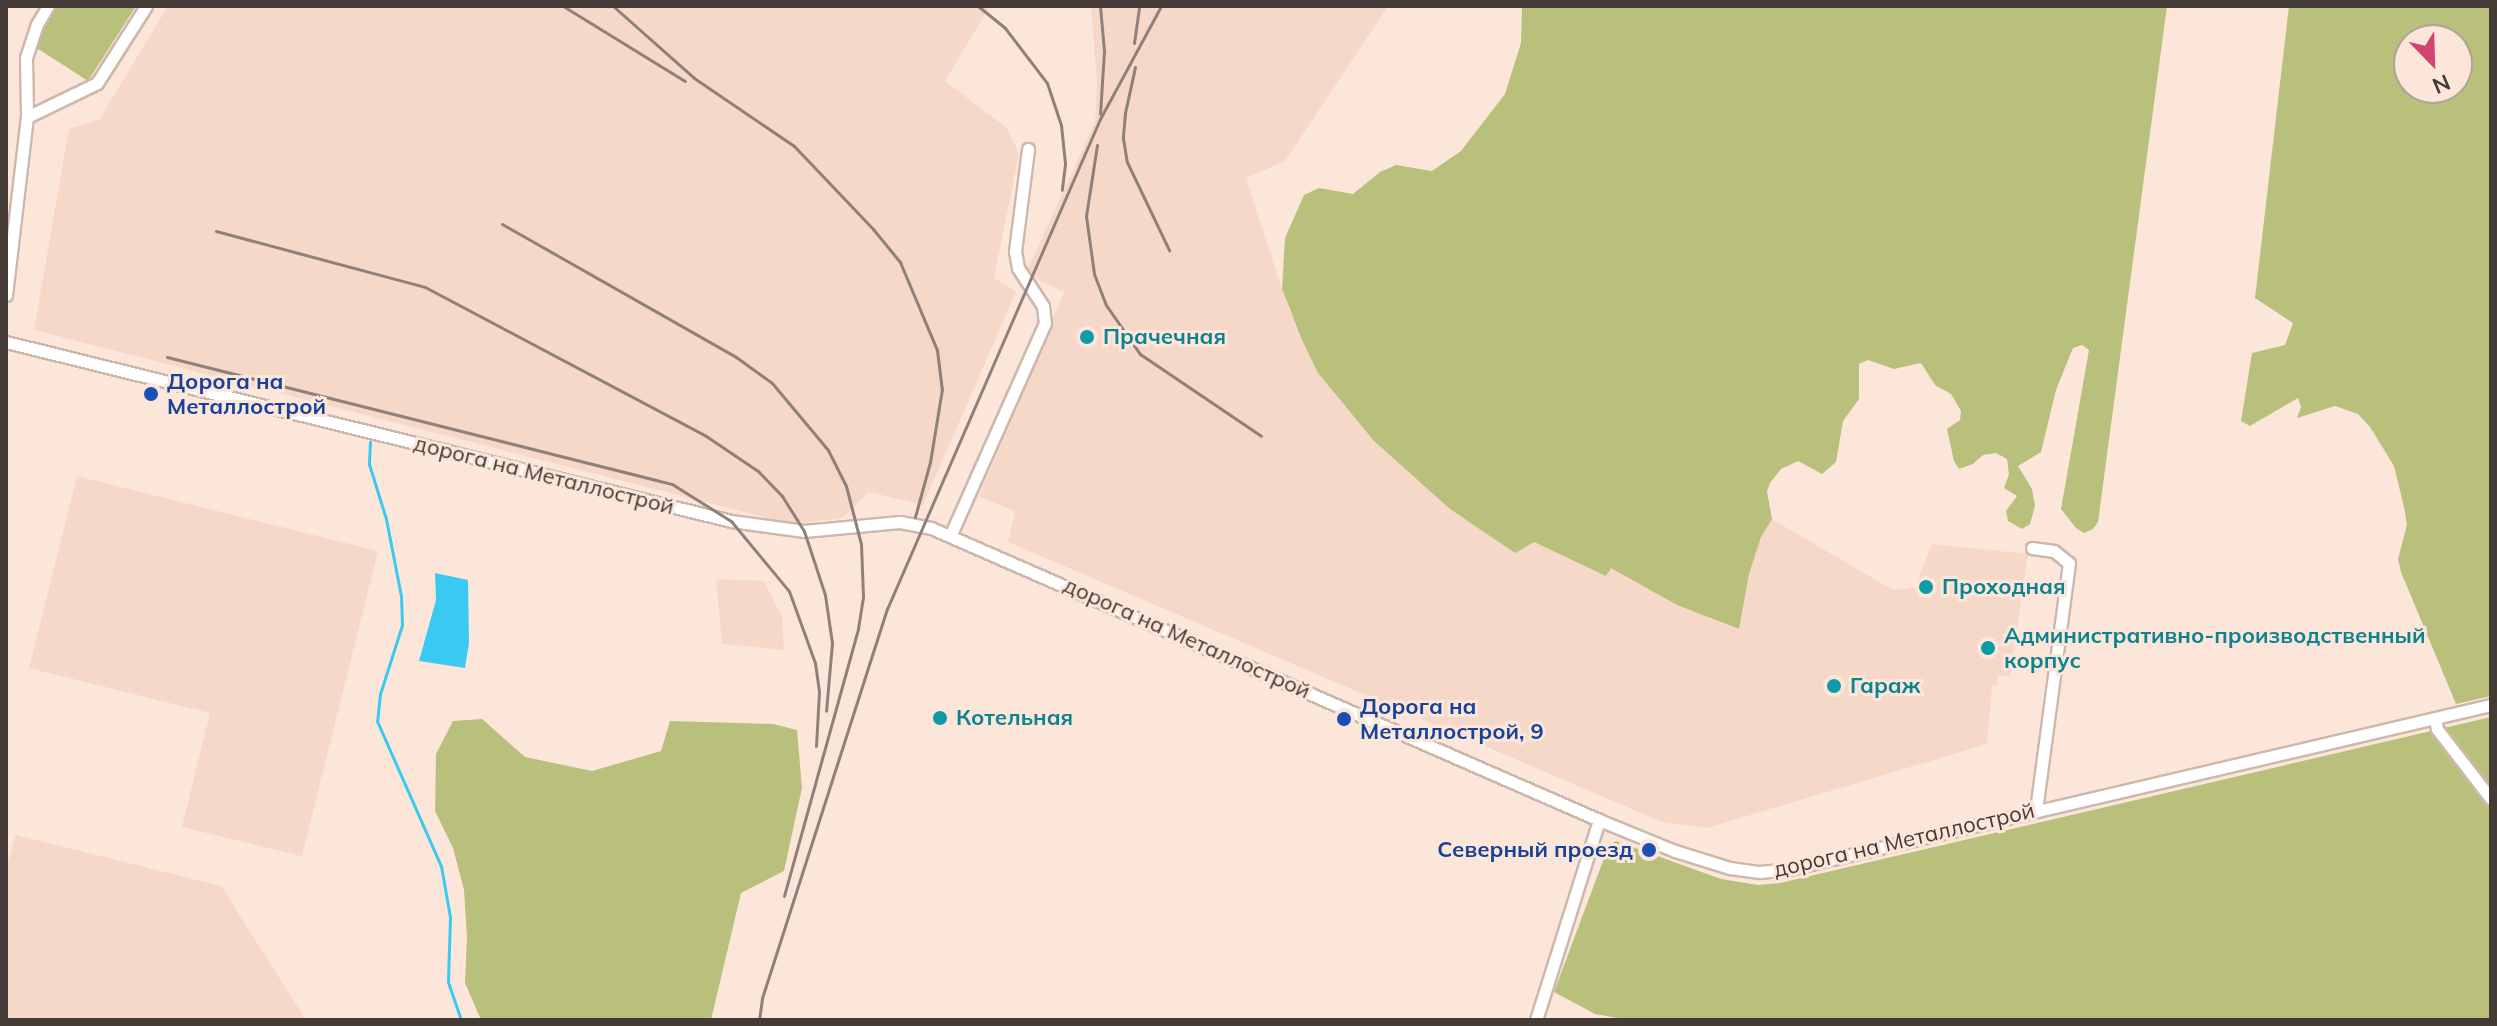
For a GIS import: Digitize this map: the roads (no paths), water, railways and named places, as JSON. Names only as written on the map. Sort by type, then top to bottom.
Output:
[{"type":"street","points":[[6,295],[27,117],[26,57],[37,24],[48,6]]},
{"type":"street","points":[[27,117],[97,83],[146,6]]},
{"type":"street","points":[[951,534],[1045,323],[1043,306],[1018,268],[1015,251],[1028,149]]},
{"type":"street","name":"дорога на Металлострой","points":[[6,342],[731,521],[804,531],[900,522],[951,534],[1599,820],[1695,858],[1730,868],[1760,872],[1790,869],[2491,705]]},
{"type":"street","points":[[2032,548],[2054,551],[2069,563],[2036,811]]},
{"type":"street","points":[[2435,718],[2437,729],[2491,799]]},
{"type":"street","points":[[1536,1020],[1599,820]]},
{"type":"water","points":[[435,573],[468,580],[469,643],[465,668],[419,661],[436,600]]},
{"type":"waterway","points":[[370,442],[369,464],[386,519],[401,596],[402,625],[380,694],[377,721],[441,866],[450,917],[448,982],[461,1020]]},
{"type":"railway","points":[[563,6],[685,81]]},
{"type":"railway","points":[[613,6],[694,78],[794,146],[900,262],[937,350],[942,389],[930,462],[915,517]]},
{"type":"railway","points":[[978,6],[1005,28],[1047,83],[1061,125],[1065,164],[1062,190]]},
{"type":"railway","points":[[1100,6],[1104,51],[1100,114]]},
{"type":"railway","points":[[1134,43],[1139,6]]},
{"type":"railway","points":[[759,1020],[762,998],[887,609],[1100,119],[1161,6]]},
{"type":"railway","points":[[1135,67],[1125,113],[1123,138],[1127,162],[1169,250]]},
{"type":"railway","points":[[1097,145],[1086,216],[1094,274],[1106,305],[1140,354],[1261,436]]},
{"type":"railway","points":[[502,224],[736,357],[772,383],[828,450],[846,486],[861,544],[863,597],[858,629],[784,896]]},
{"type":"railway","points":[[216,231],[425,287],[706,436],[758,471],[782,496],[804,531],[825,595],[832,643],[826,711]]},
{"type":"railway","points":[[167,357],[672,484],[731,521],[789,591],[815,663],[819,692],[816,746]]},
{"type":"place","name":"Прачечная","points":[[1087,337]]},
{"type":"place","name":"Дорога на Металлострой","points":[[151,394]]},
{"type":"place","name":"Проходная","points":[[1926,587]]},
{"type":"place","name":"Административно-производственный корпус","points":[[1988,648]]},
{"type":"place","name":"Гараж","points":[[1834,686]]},
{"type":"place","name":"Котельная","points":[[940,718]]},
{"type":"place","name":"Дорога на Металлострой, 9","points":[[1344,719]]},
{"type":"place","name":"Северный проезд","points":[[1649,850]]}]
